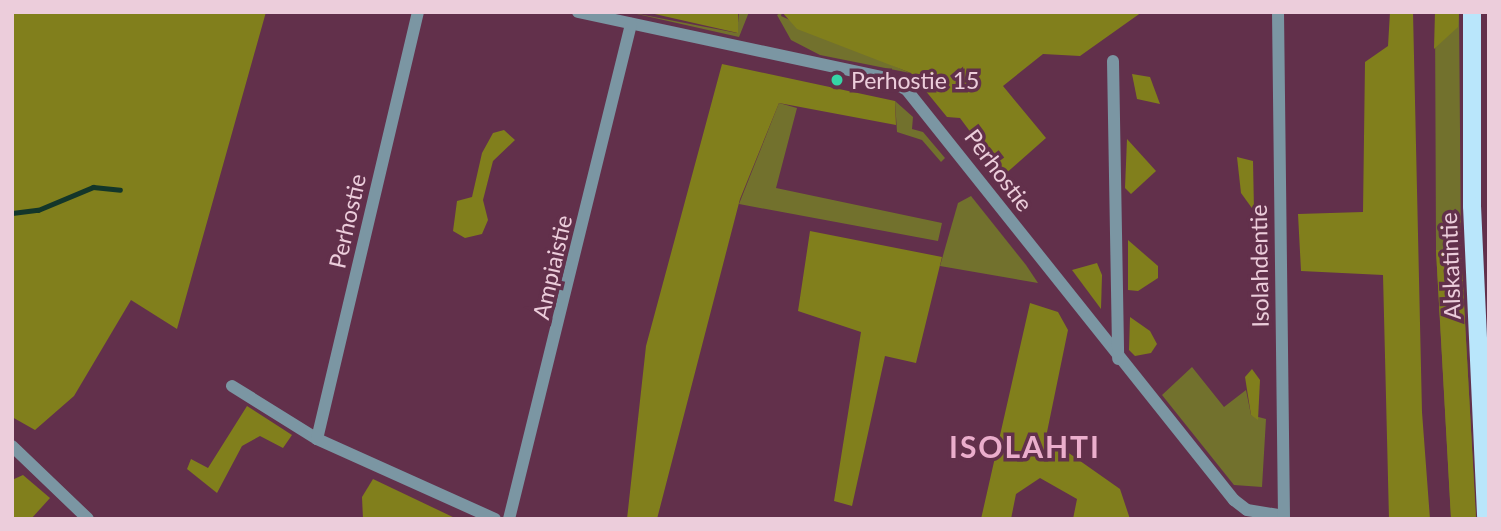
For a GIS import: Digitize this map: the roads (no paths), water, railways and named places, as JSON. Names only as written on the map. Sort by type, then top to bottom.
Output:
[{"type":"main road","name":"Alskatintie","points":[[1472,12],[1473,219],[1486,519]]},
{"type":"street","name":"Perhostie","points":[[317,439],[418,12]]},
{"type":"street","name":"Perhostie","points":[[578,12],[881,77],[906,89],[1118,359],[1234,499],[1247,509],[1283,517]]},
{"type":"street","name":"Isolahdentie","points":[[1278,12],[1283,517]]},
{"type":"street","name":"Ampiaistie","points":[[509,519],[631,24]]},
{"type":"street","points":[[1114,61],[1118,359]]},
{"type":"street","points":[[232,386],[317,439],[495,519]]},
{"type":"street","points":[[12,446],[88,519]]},
{"type":"waterway","points":[[12,213],[38,210],[93,187],[120,190]]},
{"type":"place","name":"Perhostie 15","points":[[837,80]]},
{"type":"district","name":"ISOLAHTI","points":[[1025,446]]}]
